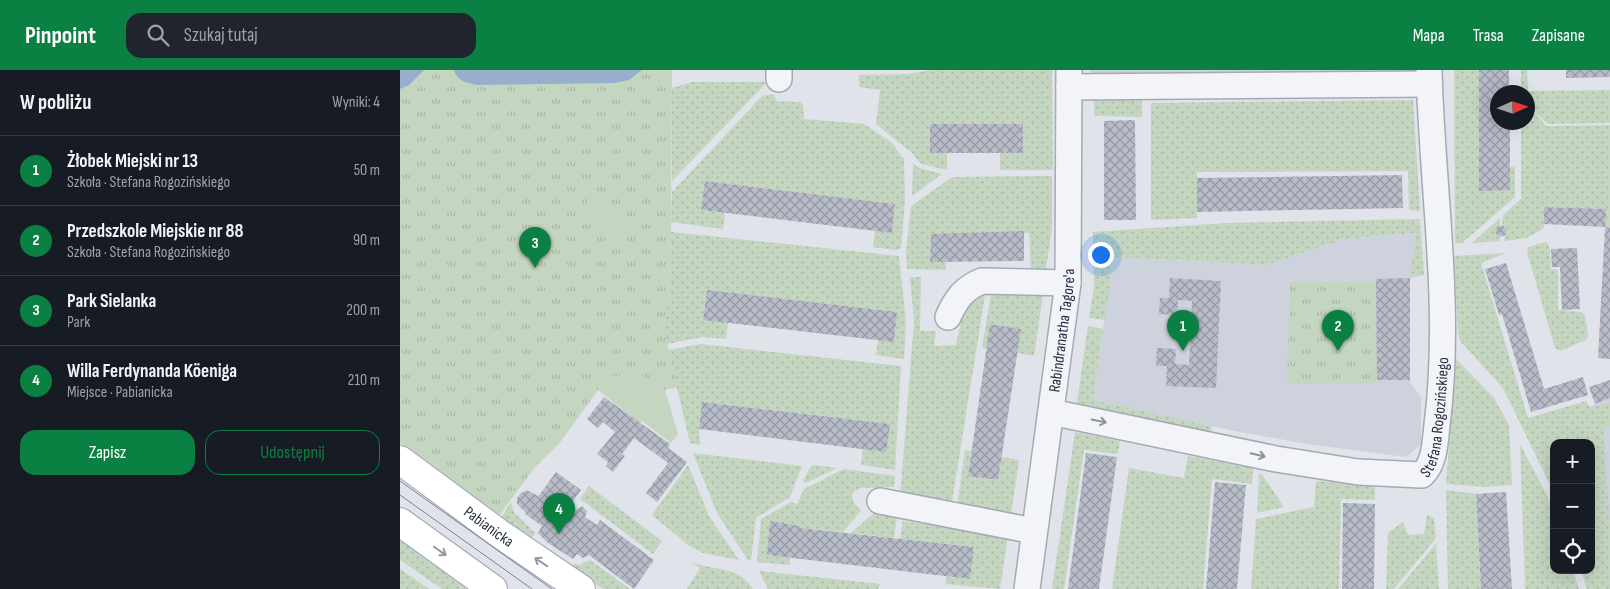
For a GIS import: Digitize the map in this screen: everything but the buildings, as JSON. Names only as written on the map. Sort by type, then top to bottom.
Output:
[{"type":"main road","name":"Pabianicka","points":[[400,460],[500,534],[581,589]]},
{"type":"main road","points":[[400,522],[494,589]]},
{"type":"street","points":[[1069,79],[1429,77]]},
{"type":"street","name":"Stefana Rogozińskiego","points":[[1051,412],[1276,460],[1358,472],[1422,475],[1428,470],[1433,451],[1442,388],[1444,342],[1429,77]]},
{"type":"street","name":"Rabindranatha Tagore'a","points":[[1027,589],[1068,283],[1069,79]]},
{"type":"street","points":[[948,317],[956,300],[969,286],[982,281],[1068,283]]},
{"type":"street","points":[[880,501],[1034,531]]},
{"type":"shaded area","points":[[1089,70],[1410,70],[1411,78],[1096,80]]},
{"type":"shaded area","points":[[1416,233],[1410,278],[1410,380],[1421,397],[1421,444],[1406,457],[1307,444],[1235,431],[1093,400],[1113,257],[1267,265],[1344,239]]},
{"type":"shaded area","points":[[1610,398],[1610,589],[1595,474],[1595,439],[1590,439],[1580,411]]},
{"type":"green space","points":[[400,70],[672,70],[671,232],[668,304],[663,327],[678,387],[665,390],[637,373],[607,378],[558,445],[535,467],[498,517],[400,443]]},
{"type":"green space","points":[[931,70],[1052,70],[1053,170],[1000,170],[1000,153],[1023,153],[930,124],[930,153],[947,153],[947,170],[921,164],[912,153],[876,124],[880,90],[859,87],[859,75],[909,74]]},
{"type":"green space","points":[[1454,70],[1479,70],[1480,190],[1510,190],[1510,167],[1515,166],[1515,197],[1462,243],[1455,243]]},
{"type":"green space","points":[[1521,70],[1527,70],[1528,85],[1521,85]]},
{"type":"green space","points":[[692,82],[767,82],[672,181],[672,88]]},
{"type":"green space","points":[[1610,90],[1610,123],[1548,124],[1535,113],[1535,91]]},
{"type":"green space","points":[[774,94],[776,101],[800,102],[803,105],[804,119],[864,124],[891,142],[904,159],[905,200],[901,248],[896,250],[873,247],[875,231],[892,233],[895,204],[705,181],[701,210],[725,213],[723,229],[671,222],[672,192],[762,96]]},
{"type":"green space","points":[[1094,94],[1142,95],[1142,117],[1094,116]]},
{"type":"green space","points":[[1413,100],[1420,211],[1409,210],[1408,171],[1197,172],[1197,218],[1151,220],[1151,103]]},
{"type":"green space","points":[[1535,113],[1546,126],[1610,125],[1610,228],[1605,227],[1605,209],[1545,207],[1544,228],[1527,238],[1504,241],[1506,227],[1502,226],[1503,215],[1521,199],[1521,130],[1535,130]]},
{"type":"green space","points":[[913,163],[919,168],[942,174],[912,196]]},
{"type":"green space","points":[[1052,176],[1052,228],[1046,269],[1031,270],[1029,233],[1024,233],[931,234],[930,262],[946,262],[946,270],[907,269],[906,252],[911,206],[952,177]]},
{"type":"green space","points":[[592,197],[626,226],[617,237],[583,208]]},
{"type":"green space","points":[[1500,218],[1497,236],[1500,237],[1500,241],[1472,243]]},
{"type":"green space","points":[[1420,219],[1424,275],[1410,278],[1416,233],[1344,239],[1267,265],[1113,257],[1105,320],[1089,318],[1094,287],[1093,232],[1227,223]]},
{"type":"green space","points":[[671,232],[899,256],[906,322],[904,359],[876,355],[878,340],[894,342],[897,312],[707,290],[703,319],[728,322],[726,339],[702,337],[667,344],[663,327],[668,304]]},
{"type":"green space","points":[[1547,242],[1550,250],[1551,269],[1558,270],[1558,310],[1581,312],[1585,316],[1588,335],[1586,340],[1560,351],[1555,348],[1527,252],[1528,247]]},
{"type":"green space","points":[[1506,253],[1481,263],[1528,418],[1586,401],[1591,408],[1610,403],[1610,426],[1603,427],[1610,528],[1610,589],[1587,589],[1582,574],[1595,574],[1595,439],[1550,439],[1550,485],[1503,388],[1460,341],[1454,256]]},
{"type":"green space","points":[[910,277],[921,277],[920,331],[936,331],[934,346],[956,345],[963,313],[986,289],[951,508],[900,498],[914,321]]},
{"type":"green space","points":[[1290,282],[1376,282],[1377,383],[1287,384]]},
{"type":"green space","points":[[992,288],[1044,288],[1034,356],[1017,353],[1020,329],[991,324],[987,349],[982,348]]},
{"type":"green space","points":[[1088,326],[1103,329],[1093,400],[1212,426],[1209,438],[1076,410]]},
{"type":"green space","points":[[701,344],[901,366],[895,470],[861,465],[863,449],[886,452],[889,424],[703,402],[699,429],[700,445],[690,443],[668,350]]},
{"type":"green space","points":[[1456,359],[1494,398],[1509,425],[1512,485],[1485,487],[1446,484]]},
{"type":"green space","points":[[637,373],[665,390],[678,434],[671,443],[642,421],[640,423],[598,390],[607,378]]},
{"type":"green space","points":[[1075,432],[1120,441],[1118,454],[1084,450],[1064,589],[1052,589]]},
{"type":"green space","points":[[1520,444],[1550,501],[1550,574],[1574,574],[1579,589],[1525,589]]},
{"type":"green space","points":[[965,450],[971,451],[968,476],[998,480],[1001,457],[1019,460],[1010,520],[956,514]]},
{"type":"green space","points":[[693,453],[802,466],[790,497],[756,518],[751,560],[748,560],[717,513]]},
{"type":"green space","points":[[1188,456],[1253,468],[1252,484],[1212,479],[1203,589],[1112,589],[1129,468],[1184,478]]},
{"type":"green space","points":[[688,465],[710,518],[739,560],[703,553],[688,545],[652,515]]},
{"type":"green space","points":[[811,466],[837,468],[806,483],[803,481]]},
{"type":"green space","points":[[844,469],[895,476],[894,487],[860,488],[852,493],[853,502],[861,511],[843,532],[800,528],[800,526],[767,555],[790,558],[790,565],[757,562],[761,519],[791,502],[797,504],[804,489]]},
{"type":"green space","points":[[1259,473],[1263,476],[1284,507],[1257,513]]},
{"type":"green space","points":[[1316,481],[1375,486],[1375,500],[1341,499],[1339,589],[1251,589],[1256,519],[1314,507]]},
{"type":"green space","points":[[589,486],[662,541],[653,554],[580,499]]},
{"type":"green space","points":[[1446,490],[1476,494],[1481,589],[1448,589]]},
{"type":"green space","points":[[511,502],[514,512],[535,533],[531,539],[500,519]]},
{"type":"green space","points":[[874,513],[897,516],[894,538],[851,533]]},
{"type":"green space","points":[[1427,515],[1434,518],[1436,538],[1394,589],[1386,589],[1388,533],[1403,522],[1408,535],[1424,534]]},
{"type":"green space","points":[[903,521],[1008,536],[1000,589],[945,584],[947,577],[970,579],[974,547],[900,539]]},
{"type":"green space","points":[[400,540],[469,589],[442,589],[400,560]]},
{"type":"green space","points":[[1436,544],[1439,589],[1398,589]]},
{"type":"green space","points":[[590,560],[630,589],[603,589],[572,567],[575,563],[579,565]]},
{"type":"green space","points":[[691,562],[741,576],[753,589],[687,589],[700,568]]},
{"type":"green space","points":[[400,569],[429,589],[400,589]]},
{"type":"green space","points":[[759,571],[880,584],[878,589],[768,589]]},
{"type":"water","points":[[400,70],[424,70],[409,85],[400,89]]},
{"type":"water","points":[[454,70],[642,70],[629,80],[614,83],[477,85],[460,79]]},
{"type":"tram line","points":[[400,481],[552,589]]},
{"type":"tram line","points":[[400,495],[532,589]]},
{"type":"place","name":"Park Sielanka","points":[[535,268]]},
{"type":"place","name":"Żłobek Miejski nr 13","points":[[1183,351]]},
{"type":"place","name":"Przedszkole Miejskie nr 88","points":[[1338,351]]},
{"type":"place","name":"Willa Ferdynanda Köeniga","points":[[559,534]]}]
